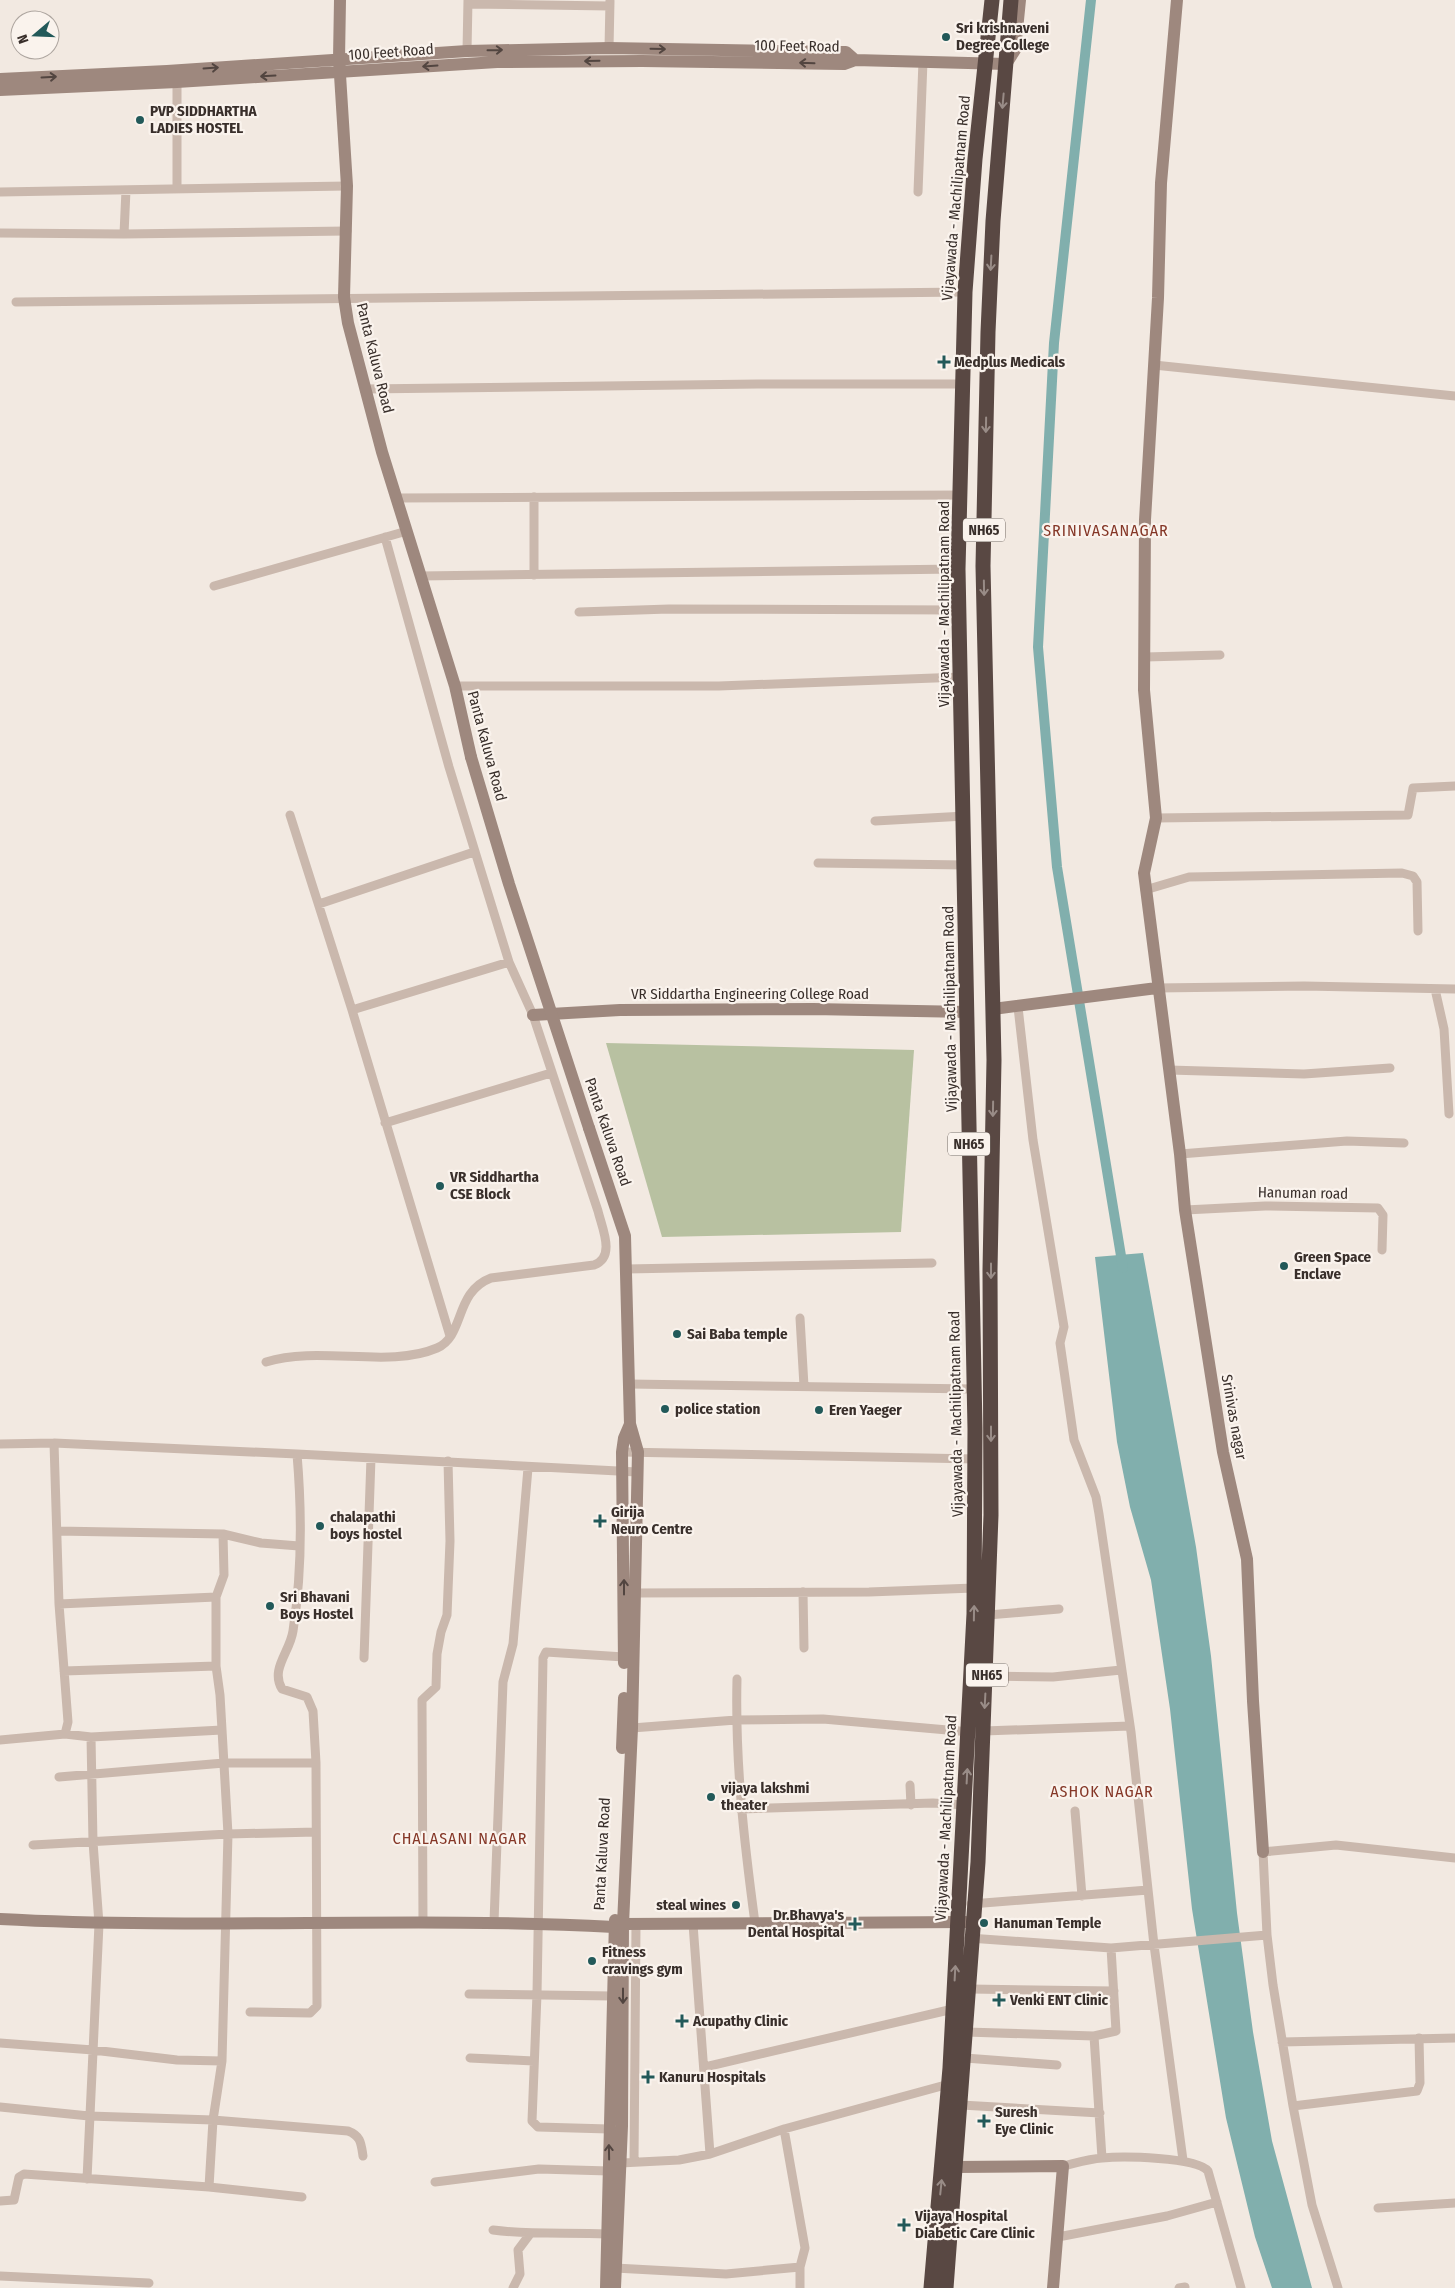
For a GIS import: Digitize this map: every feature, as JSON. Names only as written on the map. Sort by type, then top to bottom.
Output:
[{"type":"highway","name":"Vijayawada - Machilipatnam Road","points":[[946,2288],[976,1905],[977,1731],[974,1588],[976,1459],[966,864],[958,569],[965,292],[975,159],[992,0]]},
{"type":"highway","name":"Vijayawada - Machilipatnam Road","points":[[931,2288],[949,2084],[965,1805],[986,1676],[991,1515],[990,1270],[994,1060],[983,566],[988,332],[998,164],[1011,0]]},
{"type":"highway","points":[[975,159],[998,164]]},
{"type":"street","name":"Panta Kaluva Road","points":[[340,0],[340,66],[347,186],[347,231],[343,270],[344,297],[348,323],[382,452],[398,498],[420,576],[455,686],[471,758],[509,884],[624,1236],[627,1269],[626,1313],[630,1424],[638,1452],[632,1728],[615,2167],[615,2288]]},
{"type":"street","points":[[855,60],[1006,64],[1016,50],[1020,0]]},
{"type":"street","name":"Srinivas nagar","points":[[1177,0],[1161,183],[1154,365],[1145,520],[1144,690],[1156,818],[1144,866],[1145,890],[1180,1154],[1185,1210],[1222,1452],[1247,1559],[1253,1702],[1263,1852]]},
{"type":"street","points":[[468,51],[468,2],[610,3],[610,48]]},
{"type":"street","name":"100 Feet Road","points":[[0,79],[166,71],[340,66],[497,62],[652,61],[844,64],[855,60],[846,52],[610,48],[468,51],[340,66],[177,82],[0,90]]},
{"type":"street","points":[[918,192],[922,61]]},
{"type":"street","points":[[177,82],[177,190]]},
{"type":"street","points":[[0,192],[347,186]]},
{"type":"street","points":[[124,234],[126,190]]},
{"type":"street","points":[[0,233],[124,234],[347,231]]},
{"type":"street","points":[[16,302],[344,297],[965,292]]},
{"type":"street","points":[[1154,365],[1455,396]]},
{"type":"street","points":[[365,389],[758,384],[962,384]]},
{"type":"street","points":[[398,498],[960,495]]},
{"type":"street","points":[[534,497],[534,575]]},
{"type":"street","points":[[214,586],[407,531]]},
{"type":"street","points":[[266,1362],[294,1355],[408,1356],[440,1347],[450,1336],[469,1294],[479,1283],[491,1278],[594,1265],[606,1256],[605,1238],[598,1211],[533,1014],[509,962],[474,852],[385,537]]},
{"type":"street","points":[[420,576],[958,569]]},
{"type":"street","points":[[579,612],[669,609],[959,610]]},
{"type":"street","points":[[1144,657],[1220,655]]},
{"type":"street","points":[[455,686],[719,686],[961,678]]},
{"type":"street","points":[[1156,818],[1408,815],[1414,788],[1455,786]]},
{"type":"street","points":[[290,815],[352,1010],[450,1336]]},
{"type":"street","points":[[875,821],[965,816]]},
{"type":"street","points":[[319,904],[474,852]]},
{"type":"street","points":[[818,862],[966,864]]},
{"type":"street","points":[[1145,890],[1189,877],[1409,874],[1417,882],[1418,931]]},
{"type":"street","points":[[352,1010],[509,962]]},
{"type":"street","points":[[993,1010],[1158,988],[1304,986],[1455,989]]},
{"type":"street","points":[[1435,989],[1444,1029],[1449,1114]]},
{"type":"street","points":[[1018,1007],[1033,1140],[1064,1327],[1060,1343],[1072,1430],[1099,1514],[1130,1726],[1154,1944],[1183,2160]]},
{"type":"street","name":"VR Siddartha Engineering College Road","points":[[533,1014],[620,1010],[813,1009],[968,1012]]},
{"type":"street","points":[[1169,1070],[1304,1074],[1390,1068]]},
{"type":"street","points":[[386,1123],[551,1073]]},
{"type":"street","points":[[1180,1154],[1347,1140],[1404,1143]]},
{"type":"street","name":"Hanuman road","points":[[1185,1210],[1265,1206],[1378,1208],[1383,1215],[1382,1250]]},
{"type":"street","points":[[627,1269],[932,1263]]},
{"type":"street","points":[[800,1318],[804,1386]]},
{"type":"street","points":[[629,1384],[974,1390]]},
{"type":"street","name":"Panta Kaluva Road","points":[[606,2288],[608,2234],[615,2167],[609,2130],[612,1996],[624,1925],[621,1802],[624,1657],[622,1452],[624,1438],[630,1424]]},
{"type":"street","points":[[0,1444],[54,1444],[297,1454],[528,1468],[637,1472]]},
{"type":"street","points":[[54,1444],[59,1604],[68,1722],[65,1734]]},
{"type":"street","points":[[622,1452],[976,1459]]},
{"type":"street","points":[[250,2012],[310,2013],[317,2006],[316,1763],[312,1704],[307,1697],[282,1689],[278,1678],[278,1668],[291,1644],[298,1600],[301,1499],[297,1454]]},
{"type":"street","points":[[364,1658],[370,1458]]},
{"type":"street","points":[[423,1922],[422,1700],[436,1687],[437,1654],[441,1632],[447,1616],[450,1541],[448,1462]]},
{"type":"street","points":[[494,1922],[503,1682],[513,1644],[528,1468]]},
{"type":"street","points":[[57,1531],[223,1534],[261,1543],[299,1546]]},
{"type":"street","points":[[209,2187],[213,2120],[222,2061],[224,1923],[228,1834],[216,1666],[216,1597],[224,1575],[223,1534]]},
{"type":"street","points":[[635,1593],[869,1592],[974,1588]]},
{"type":"street","points":[[803,1592],[804,1648]]},
{"type":"street","points":[[59,1604],[216,1597]]},
{"type":"street","points":[[988,1614],[1059,1610]]},
{"type":"street","points":[[609,2130],[544,2128],[535,2125],[532,2121],[537,1994],[544,1655],[546,1652],[558,1652],[624,1657]]},
{"type":"street","points":[[64,1671],[216,1666]]},
{"type":"street","points":[[986,1676],[1053,1677],[1121,1670]]},
{"type":"street","points":[[737,1678],[736,1720],[740,1809],[755,1923]]},
{"type":"street","points":[[632,1728],[736,1720],[823,1719],[977,1731],[1130,1726]]},
{"type":"street","points":[[0,1740],[65,1734],[91,1738],[222,1730]]},
{"type":"street","points":[[87,2179],[98,1924],[93,1842],[94,1774],[91,1738]]},
{"type":"street","points":[[59,1776],[224,1763],[316,1763]]},
{"type":"street","points":[[910,1785],[911,1805]]},
{"type":"street","points":[[740,1809],[965,1805]]},
{"type":"street","points":[[1075,1810],[1082,1896]]},
{"type":"street","points":[[33,1845],[228,1834],[316,1832]]},
{"type":"street","points":[[1338,2288],[1312,2205],[1293,2106],[1267,1935],[1263,1852],[1336,1845],[1455,1858]]},
{"type":"street","points":[[958,1902],[976,1905],[1148,1890]]},
{"type":"street","points":[[0,1919],[98,1924],[494,1922],[624,1925],[974,1922]]},
{"type":"street","points":[[693,1924],[710,2154]]},
{"type":"street","points":[[624,1925],[634,2162]]},
{"type":"street","points":[[957,1937],[1111,1948],[1178,1944],[1267,1935]]},
{"type":"street","points":[[966,2032],[1094,2036],[1116,2031],[1111,1948]]},
{"type":"street","points":[[970,1989],[1114,1991]]},
{"type":"street","points":[[469,1994],[612,1996]]},
{"type":"street","points":[[705,2067],[954,2009]]},
{"type":"street","points":[[1094,2036],[1102,2158]]},
{"type":"street","points":[[1293,2106],[1418,2091],[1420,2083],[1419,2038]]},
{"type":"street","points":[[1282,2042],[1455,2038]]},
{"type":"street","points":[[0,2043],[93,2050],[176,2060],[222,2061]]},
{"type":"street","points":[[470,2058],[534,2061]]},
{"type":"street","points":[[964,2058],[1057,2065]]},
{"type":"street","points":[[435,2182],[539,2169],[615,2167],[634,2162],[679,2160],[710,2154],[784,2130],[949,2084]]},
{"type":"street","points":[[961,2105],[1100,2113]]},
{"type":"street","points":[[0,2108],[90,2116],[213,2120],[348,2131],[356,2134],[360,2140],[363,2156]]},
{"type":"street","points":[[784,2130],[805,2248],[800,2267],[800,2288]]},
{"type":"street","points":[[956,2167],[1063,2166],[1102,2158],[1183,2160],[1205,2167],[1208,2171],[1241,2288]]},
{"type":"street","points":[[1053,2288],[1063,2166]]},
{"type":"street","points":[[0,2201],[14,2200],[18,2179],[22,2174],[209,2187],[302,2197]]},
{"type":"street","points":[[1058,2237],[1168,2216],[1217,2202]]},
{"type":"street","points":[[1378,2208],[1455,2202]]},
{"type":"street","points":[[493,2230],[530,2234],[565,2232],[608,2234]]},
{"type":"street","points":[[513,2288],[520,2274],[518,2250],[530,2234]]},
{"type":"street","points":[[615,2268],[726,2274],[800,2267]]},
{"type":"street","points":[[0,2276],[149,2283]]},
{"type":"street","points":[[1179,2288],[1185,2287]]},
{"type":"green space","points":[[606,1043],[914,1050],[901,1232],[662,1237]]},
{"type":"water","points":[[1143,1253],[1196,1547],[1211,1656],[1237,1913],[1253,2032],[1272,2141],[1312,2288],[1272,2288],[1255,2237],[1226,2118],[1192,1909],[1170,1709],[1151,1580],[1130,1507],[1117,1442],[1095,1257]]},
{"type":"waterway","points":[[1091,0],[1054,343],[1038,647],[1057,867],[1123,1268]]},
{"type":"place","name":"Sri krishnaveni Degree College","points":[[946,37]]},
{"type":"place","name":"PVP SIDDHARTHA LADIES HOSTEL","points":[[140,120]]},
{"type":"place","name":"Medplus Medicals","points":[[944,362]]},
{"type":"place","name":"VR Siddhartha CSE Block","points":[[440,1186]]},
{"type":"place","name":"Green Space Enclave","points":[[1284,1266]]},
{"type":"place","name":"Sai Baba temple","points":[[677,1334]]},
{"type":"place","name":"police station","points":[[665,1409]]},
{"type":"place","name":"Eren Yaeger","points":[[819,1410]]},
{"type":"place","name":"Girija Neuro Centre","points":[[600,1521]]},
{"type":"place","name":"chalapathi boys hostel","points":[[320,1526]]},
{"type":"place","name":"Sri Bhavani Boys Hostel","points":[[270,1606]]},
{"type":"place","name":"vijaya lakshmi theater","points":[[711,1797]]},
{"type":"place","name":"steal wines","points":[[736,1905]]},
{"type":"place","name":"Hanuman Temple","points":[[984,1923]]},
{"type":"place","name":"Dr.Bhavya's Dental Hospital","points":[[855,1924]]},
{"type":"place","name":"Fitness cravings gym","points":[[592,1961]]},
{"type":"place","name":"Venki ENT Clinic","points":[[999,2000]]},
{"type":"place","name":"Acupathy Clinic","points":[[682,2021]]},
{"type":"place","name":"Kanuru Hospitals","points":[[648,2077]]},
{"type":"place","name":"Suresh Eye Clinic","points":[[984,2121]]},
{"type":"place","name":"Vijaya Hospital Diabetic Care Clinic","points":[[904,2225]]},
{"type":"district","name":"SRINIVASANAGAR","points":[[1106,530]]},
{"type":"district","name":"ASHOK NAGAR","points":[[1102,1791]]},
{"type":"district","name":"CHALASANI NAGAR","points":[[460,1838]]}]
